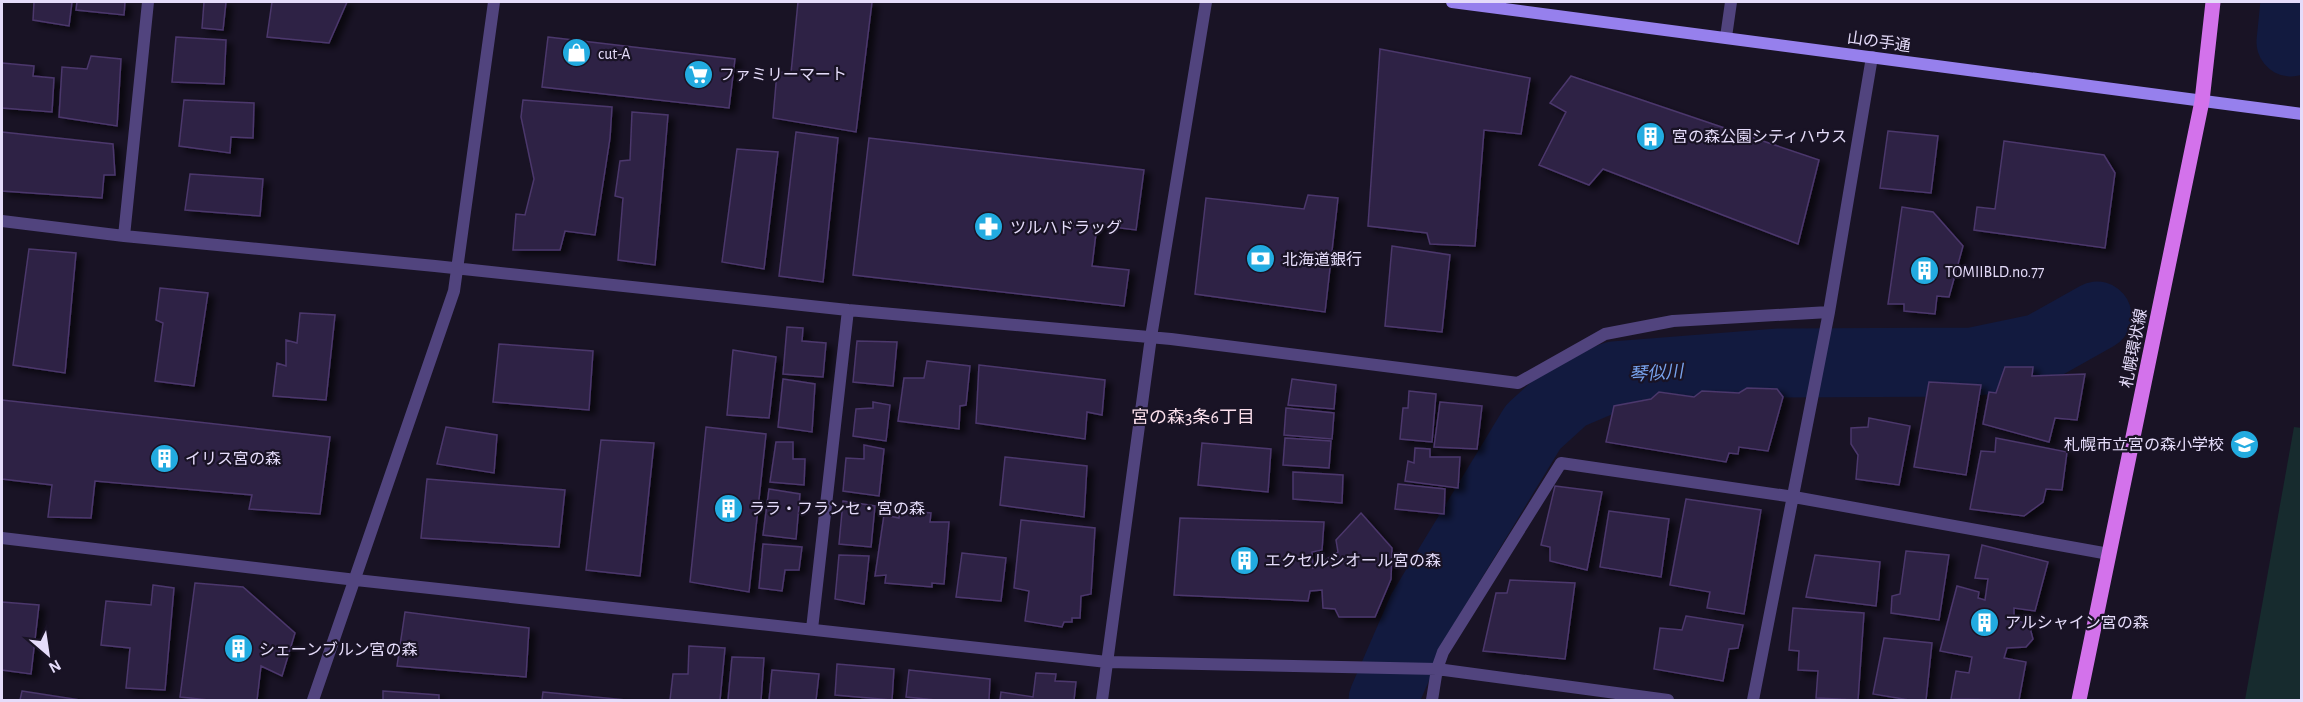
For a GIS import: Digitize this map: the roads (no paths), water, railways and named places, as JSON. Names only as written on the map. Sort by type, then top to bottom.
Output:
[{"type":"main road","name":"山の手通","points":[[1452,2],[2301,114]]},
{"type":"main road","name":"札幌環状線","points":[[2079,700],[2202,101],[2213,2]]},
{"type":"street","points":[[124,236],[148,2]]},
{"type":"street","points":[[314,700],[454,291],[494,2]]},
{"type":"street","points":[[1102,700],[1151,338],[1206,2]]},
{"type":"street","points":[[1726,37],[1731,2]]},
{"type":"street","points":[[1753,700],[1829,312],[1872,57]]},
{"type":"street","points":[[2,221],[124,236],[848,310],[1151,338],[1518,383],[1605,334],[1674,321],[1829,312]]},
{"type":"street","points":[[812,629],[848,310]]},
{"type":"street","points":[[1432,700],[1437,669],[1443,652],[1561,463],[1794,497],[2109,554]]},
{"type":"street","points":[[2,538],[356,580],[1107,662],[1437,669],[1668,700]]},
{"type":"waterway","name":"琴似川","points":[[2291,42],[2295,2]]},
{"type":"waterway","name":"琴似川","points":[[1383,700],[1422,610],[1533,427],[1567,396],[1614,376],[1780,363],[1973,362],[2040,348],[2097,316]]},
{"type":"place","name":"cut-A","points":[[577,53]]},
{"type":"place","name":"ファミリーマート","points":[[698,74]]},
{"type":"place","name":"宮の森公園シティハウス","points":[[1651,136]]},
{"type":"place","name":"ツルハドラッグ","points":[[989,227]]},
{"type":"place","name":"北海道銀行","points":[[1261,259]]},
{"type":"place","name":"TOMIIBLD.no.77","points":[[1924,271]]},
{"type":"place","name":"札幌市立宮の森小学校","points":[[2245,444]]},
{"type":"place","name":"イリス宮の森","points":[[164,458]]},
{"type":"place","name":"ララ・フランセ・宮の森","points":[[728,508]]},
{"type":"place","name":"エクセルシオール宮の森","points":[[1244,560]]},
{"type":"place","name":"アルシャイン宮の森","points":[[1984,622]]},
{"type":"place","name":"シェーンブルン宮の森","points":[[238,649]]},
{"type":"district","name":"宮の森3条6丁目","points":[[1193,417]]}]
